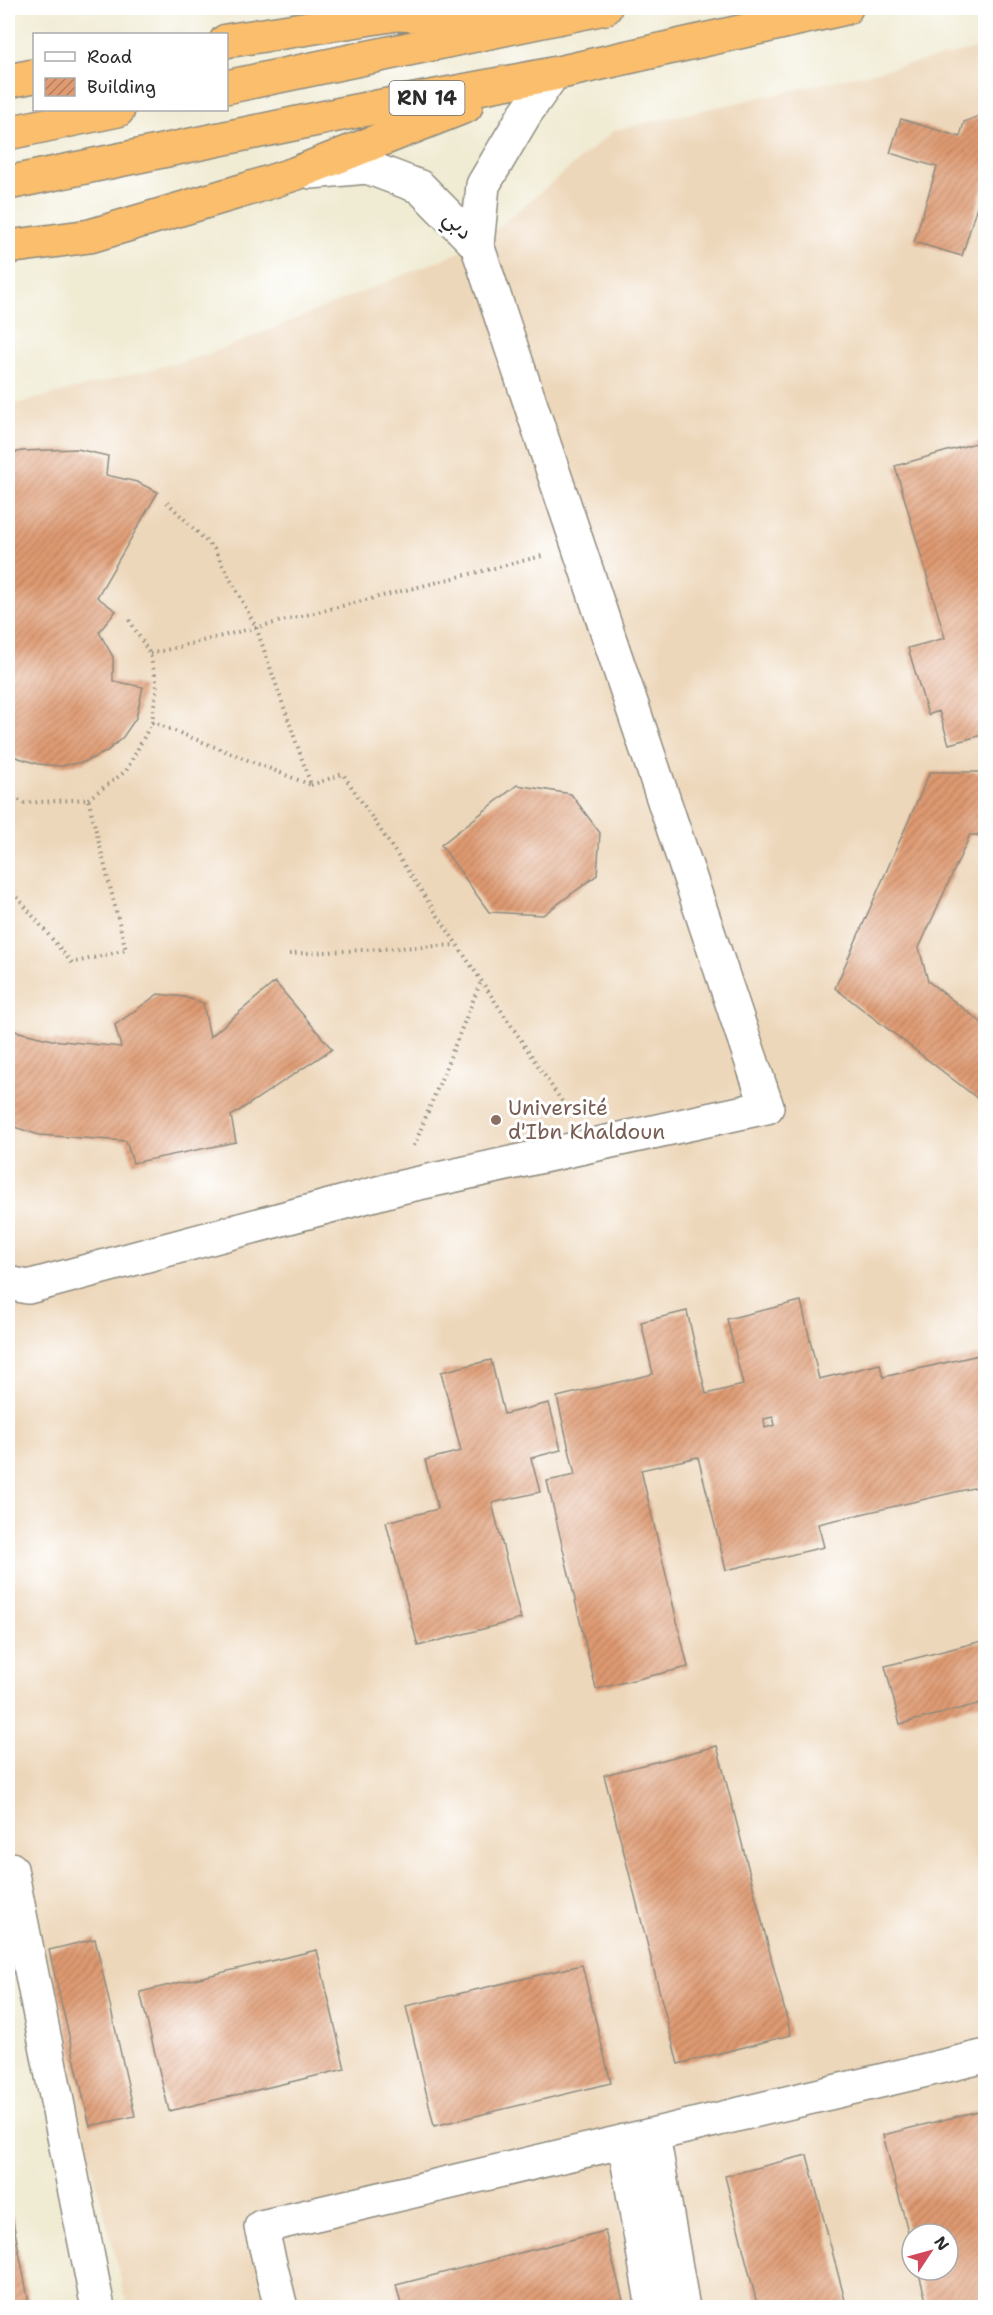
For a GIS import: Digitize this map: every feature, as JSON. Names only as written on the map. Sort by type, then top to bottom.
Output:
[{"type":"highway","name":"RN 14","points":[[228,87],[605,8]]},
{"type":"highway","name":"RN 14","points":[[8,183],[351,111],[553,74],[846,8]]},
{"type":"highway","points":[[228,41],[397,14],[544,21]]},
{"type":"highway","points":[[8,262],[294,174],[412,126],[553,74]]},
{"type":"highway","points":[[8,76],[33,75]]},
{"type":"highway","points":[[8,81],[33,75]]},
{"type":"highway","points":[[8,133],[113,111]]},
{"type":"highway","points":[[8,247],[90,236]]},
{"type":"street","name":"دبي","points":[[477,245],[483,185],[525,114],[553,74]]},
{"type":"street","name":"دبي","points":[[294,174],[367,167],[420,187],[477,245]]},
{"type":"street","points":[[8,1283],[28,1287],[397,1188],[767,1107],[477,245]]},
{"type":"street","points":[[8,1870],[11,1869],[98,2307]]},
{"type":"street","points":[[281,2307],[261,2227],[986,2056]]},
{"type":"street","points":[[638,2138],[653,2307]]},
{"type":"street","points":[[638,2138],[683,2307]]},
{"type":"path","points":[[166,501],[214,549],[256,627],[311,785]]},
{"type":"path","points":[[150,654],[579,546]]},
{"type":"path","points":[[8,794],[24,803],[88,799],[126,771],[152,722],[157,685],[150,654],[128,618]]},
{"type":"path","points":[[152,722],[311,785],[343,774],[592,1146]]},
{"type":"path","points":[[8,886],[72,963],[126,950],[88,799]]},
{"type":"path","points":[[290,954],[457,945]]},
{"type":"path","points":[[397,1188],[481,980]]},
{"type":"shaded area","name":"Université d'Ibn Khaldoun","points":[[985,47],[985,2307],[128,2307],[8,1833],[8,406],[207,355],[477,245],[615,130]]},
{"type":"building","points":[[986,113],[986,183],[984,183],[962,256],[914,242],[937,167],[890,153],[901,119],[960,137],[964,122]]},
{"type":"building","points":[[986,440],[986,734],[949,744],[939,711],[928,715],[908,648],[945,638],[895,466]]},
{"type":"building","points":[[77,449],[108,456],[106,475],[137,482],[158,492],[97,597],[116,611],[99,632],[113,657],[113,681],[143,687],[136,718],[123,737],[106,752],[84,762],[61,766],[38,764],[16,757],[8,751],[8,454],[22,451]]},
{"type":"building","points":[[930,772],[986,772],[986,835],[970,835],[919,948],[928,981],[986,1026],[986,1105],[835,988]]},
{"type":"building","points":[[517,785],[571,794],[600,833],[597,875],[543,915],[489,912],[441,845]]},
{"type":"building","points":[[275,982],[332,1049],[231,1116],[236,1142],[133,1163],[126,1141],[39,1135],[8,1125],[8,1050],[10,1051],[15,1031],[52,1040],[121,1047],[115,1025],[158,994],[184,997],[203,1003],[210,1037]]},
{"type":"building","points":[[801,1301],[819,1379],[880,1364],[883,1377],[979,1355],[986,1383],[986,1485],[818,1524],[824,1547],[726,1570],[698,1457],[641,1470],[688,1667],[596,1689],[547,1481],[575,1475],[557,1397],[653,1374],[641,1322],[687,1311],[706,1394],[743,1385],[727,1319]],"holes":[[[773,1417],[775,1425],[765,1428],[764,1419]]]},
{"type":"building","points":[[491,1360],[504,1414],[549,1403],[561,1450],[531,1458],[540,1492],[492,1503],[521,1619],[418,1646],[386,1522],[438,1509],[425,1460],[461,1451],[441,1372]]},
{"type":"building","points":[[986,1640],[986,1702],[900,1724],[885,1666]]},
{"type":"building","points":[[717,1746],[791,2035],[678,2064],[604,1775]]},
{"type":"building","points":[[95,1939],[135,2116],[90,2126],[49,1950]]},
{"type":"building","points":[[317,1950],[345,2069],[169,2111],[140,1992]]},
{"type":"building","points":[[582,1965],[611,2083],[434,2126],[406,2006]]},
{"type":"building","points":[[986,2109],[986,2308],[928,2308],[921,2282],[960,2282],[960,2222],[906,2222],[883,2135]]},
{"type":"building","points":[[807,2155],[847,2308],[758,2308],[725,2176]]},
{"type":"building","points":[[9,2201],[30,2308],[8,2308]]},
{"type":"building","points":[[605,2231],[625,2308],[402,2308],[396,2285]]},
{"type":"place","name":"Université d'Ibn Khaldoun","points":[[496,1120]]}]
